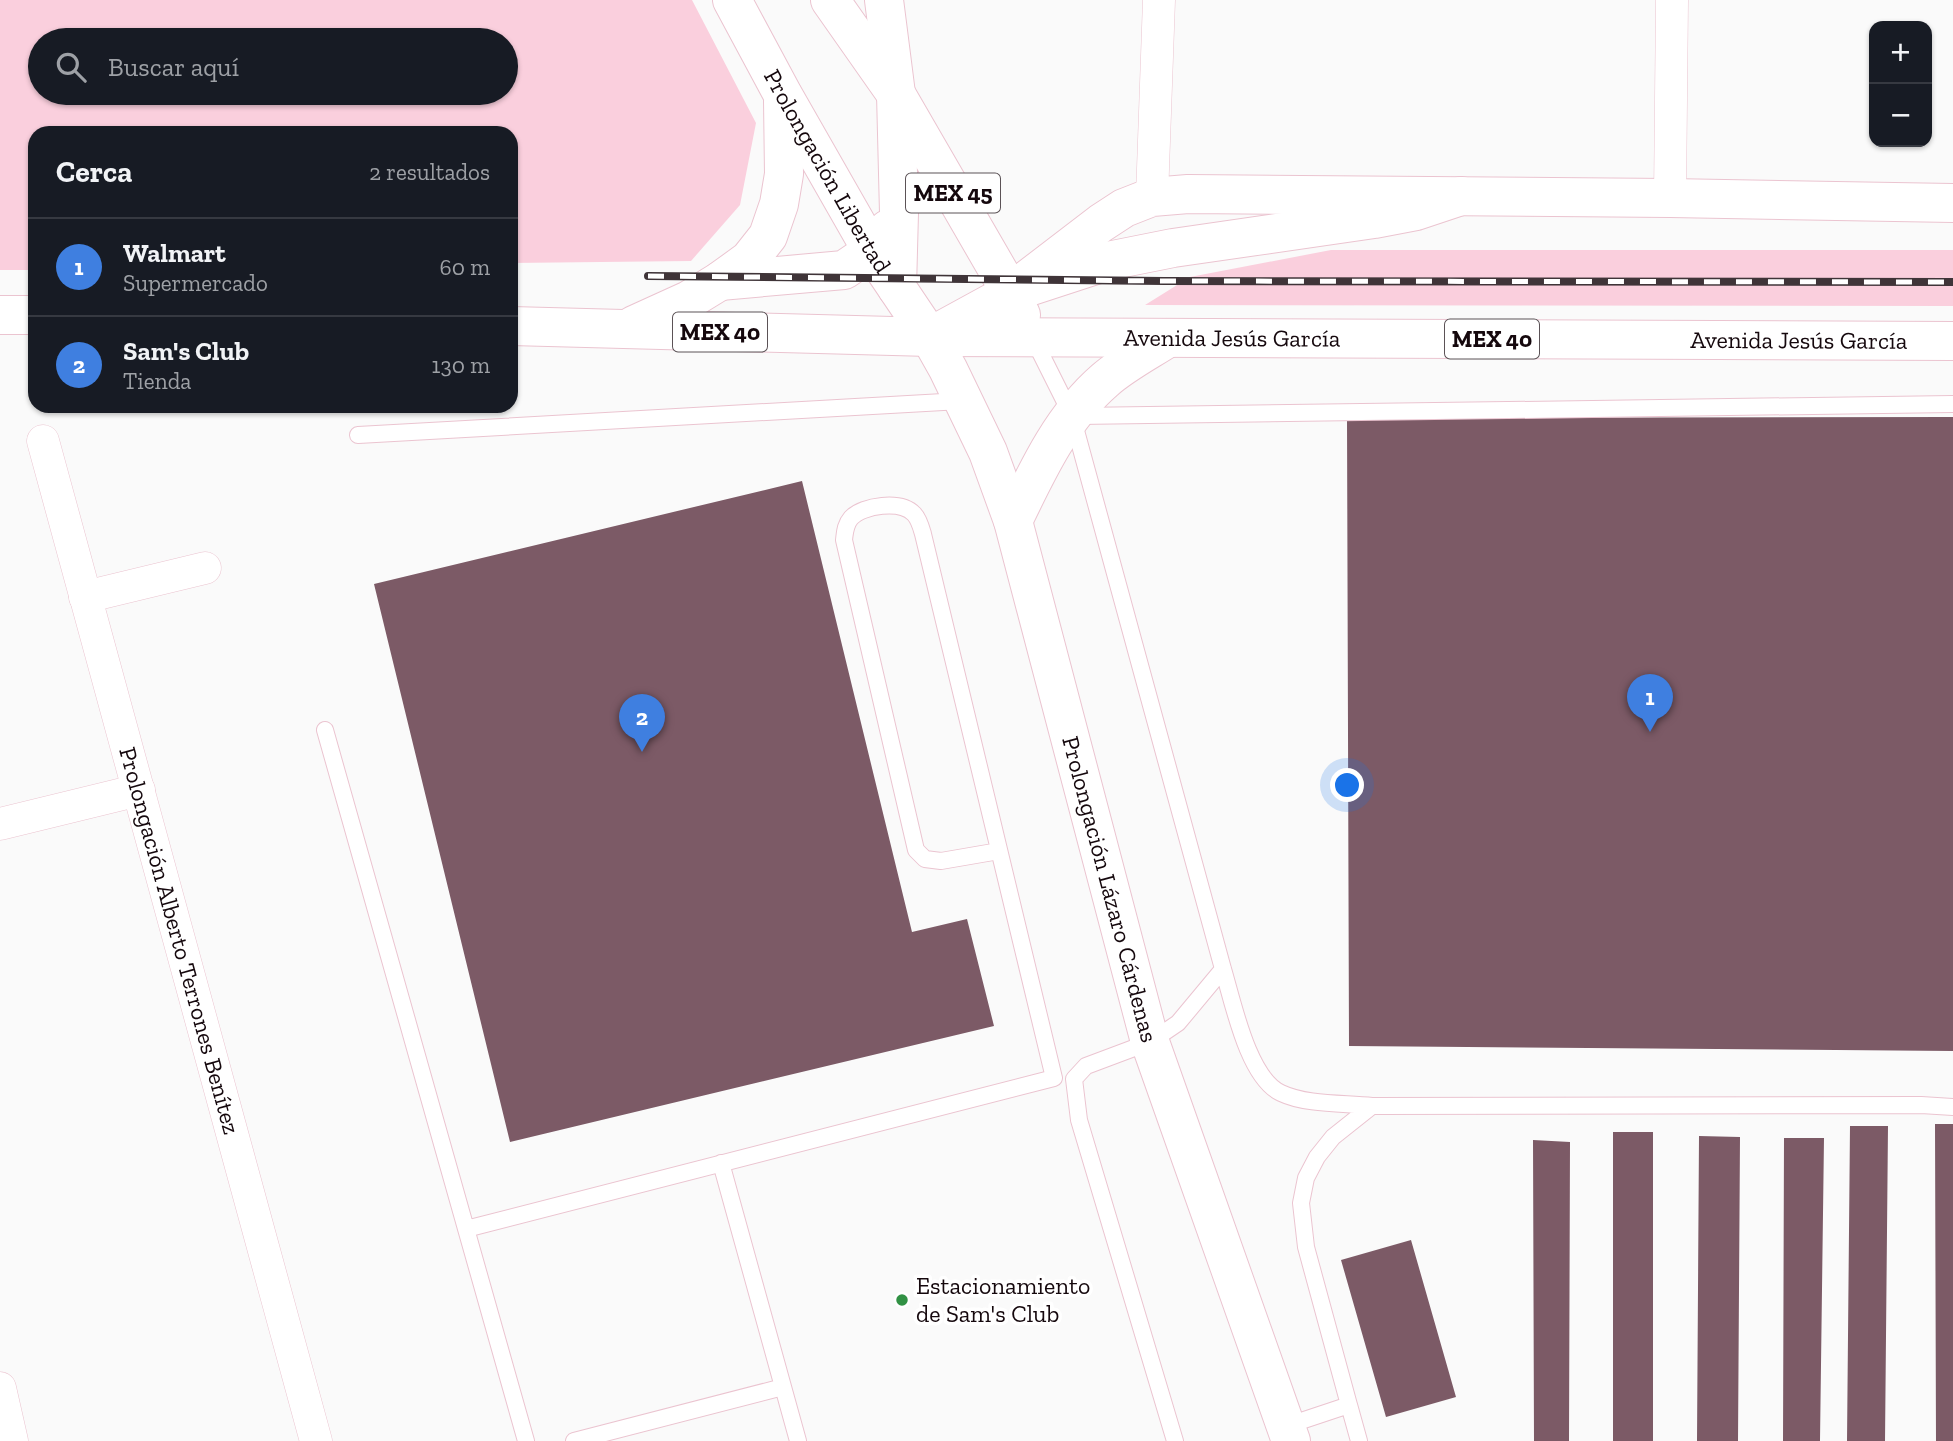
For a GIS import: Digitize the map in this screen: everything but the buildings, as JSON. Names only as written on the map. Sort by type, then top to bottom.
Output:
[{"type":"main road","name":"Prolongación Libertad","points":[[732,0],[872,251],[930,337]]},
{"type":"main road","name":"MEX 45","points":[[830,0],[896,94],[1032,336]]},
{"type":"main road","points":[[884,0],[896,94],[900,213],[897,288]]},
{"type":"main road","points":[[626,329],[689,300],[720,281],[750,260],[768,236],[779,204],[784,174],[783,95]]},
{"type":"main road","points":[[930,337],[1010,293],[1124,208],[1152,197],[1188,194],[1461,196],[1953,203]]},
{"type":"main road","points":[[1010,293],[1121,259],[1173,248],[1374,219],[1416,211],[1461,196]]},
{"type":"main road","points":[[720,281],[844,270],[872,251],[900,213]]},
{"type":"main road","points":[[0,315],[28,316]]},
{"type":"main road","name":"Avenida Jesús García","points":[[518,326],[930,337],[1953,341]]},
{"type":"main road","name":"Prolongación Lázaro Cárdenas","points":[[930,337],[988,452],[1013,521],[1150,1042],[1288,1433]]},
{"type":"main road","points":[[1013,521],[1049,450],[1072,416],[1105,379],[1168,338]]},
{"type":"street","points":[[1152,197],[1159,0]]},
{"type":"street","points":[[1670,198],[1672,0]]},
{"type":"street","name":"Prolongación Alberto Terrones Benítez","points":[[43,441],[316,1441]]},
{"type":"street","points":[[85,597],[205,568]]},
{"type":"street","points":[[0,824],[139,790]]},
{"type":"street","points":[[0,1388],[12,1441]]},
{"type":"lane","points":[[1032,336],[1072,416],[1223,969],[1250,1056],[1267,1083],[1279,1093],[1293,1097],[1372,1106],[1696,1104],[1953,1107]]},
{"type":"lane","points":[[358,435],[964,401]]},
{"type":"lane","points":[[1072,416],[1953,404]]},
{"type":"lane","points":[[467,1229],[1054,1078],[999,850],[919,523],[913,513],[901,506],[888,505],[860,512],[851,517],[845,527],[844,540],[916,850],[925,859],[932,861],[999,850]]},
{"type":"lane","points":[[325,730],[526,1441]]},
{"type":"lane","points":[[1175,1441],[1079,1120],[1074,1079],[1086,1066],[1150,1042],[1178,1023],[1223,969]]},
{"type":"lane","points":[[1359,1441],[1306,1247],[1301,1202],[1306,1178],[1317,1157],[1333,1137],[1372,1106]]},
{"type":"lane","points":[[721,1163],[798,1441]]},
{"type":"lane","points":[[574,1441],[783,1387]]},
{"type":"lane","points":[[1288,1433],[1349,1405]]},
{"type":"shaded area","points":[[0,0],[692,0],[756,123],[740,205],[691,261],[518,263],[518,126],[28,126],[28,270],[0,270]]},
{"type":"shaded area","points":[[1331,250],[1953,250],[1953,306],[1145,305],[1190,277]]},
{"type":"railway","points":[[648,276],[1164,281],[1953,282]]},
{"type":"place","name":"Walmart","points":[[1650,732]]},
{"type":"place","name":"Sam's Club","points":[[642,752]]},
{"type":"place","name":"Estacionamiento de Sam's Club","points":[[902,1300]]}]
